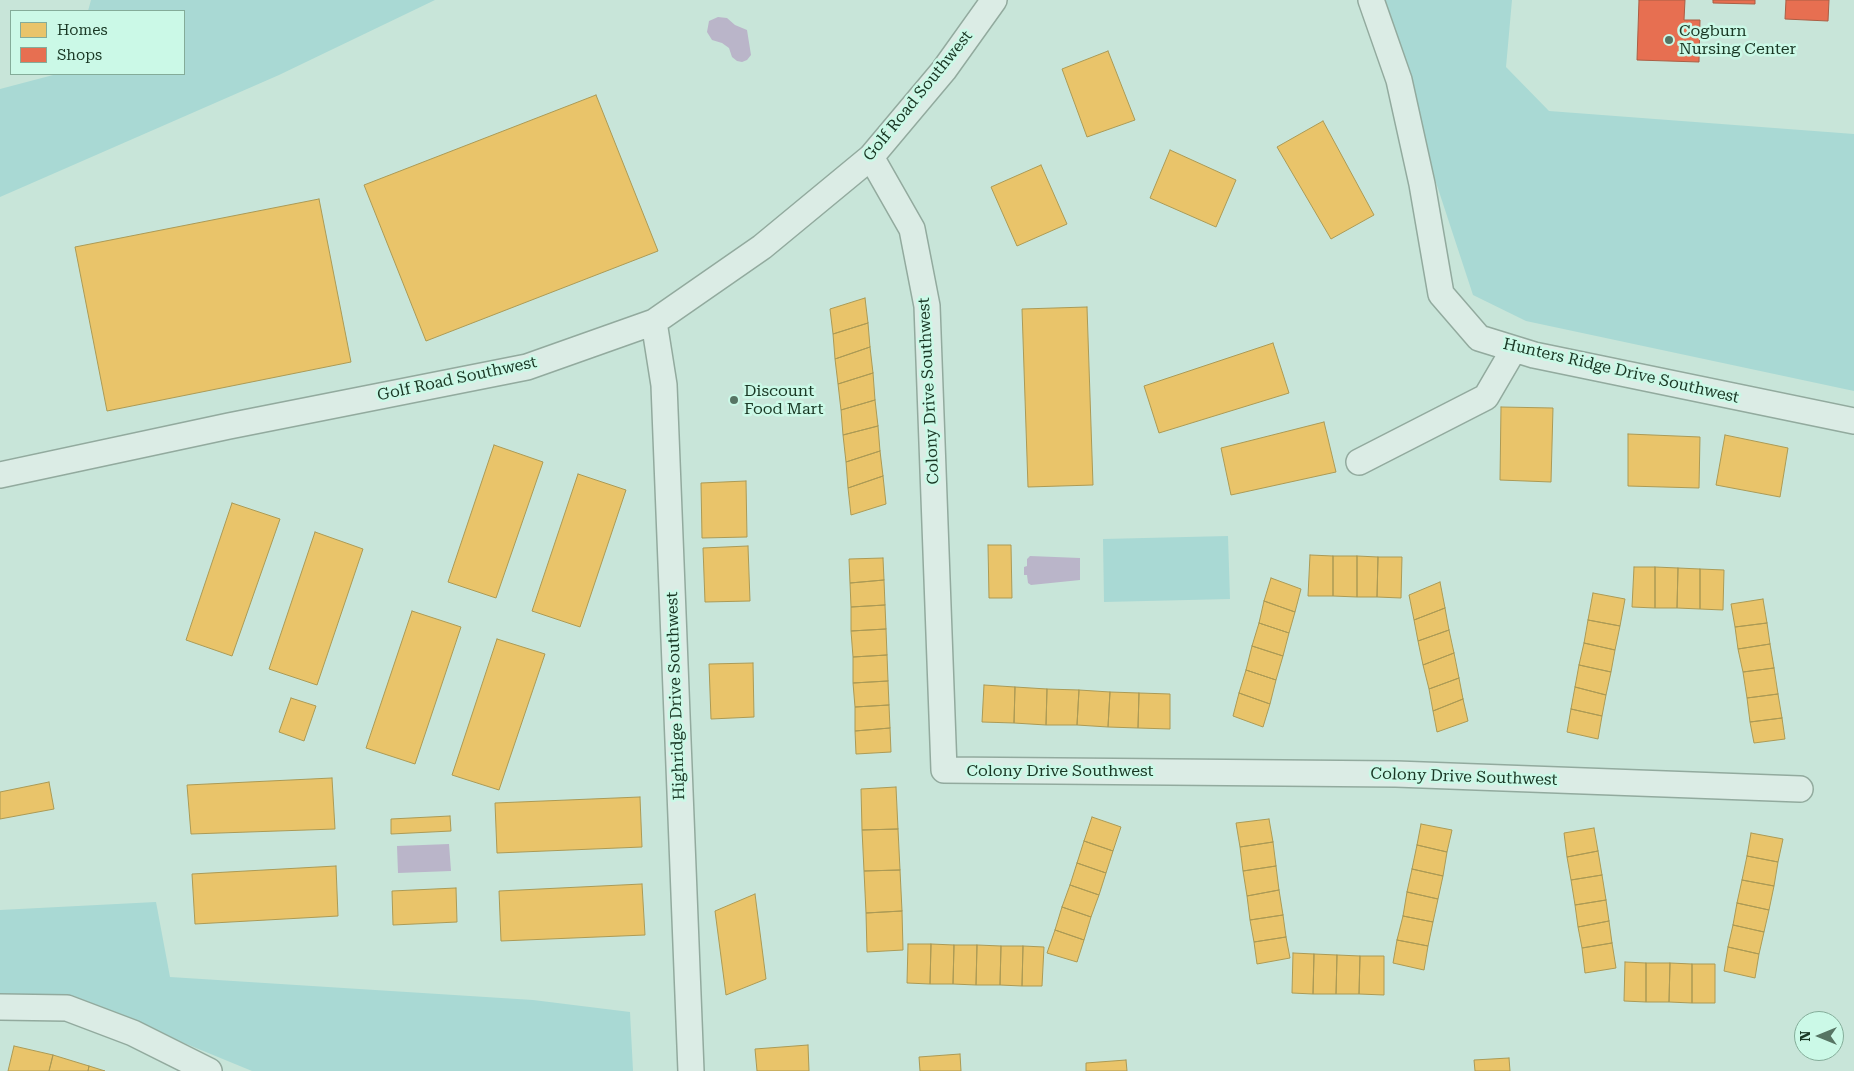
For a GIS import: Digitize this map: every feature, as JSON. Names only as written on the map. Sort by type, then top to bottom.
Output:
[{"type":"street","name":"Golf Road Southwest","points":[[0,475],[229,426],[527,367],[654,322],[762,247],[871,157],[944,70],[994,0]]},
{"type":"street","name":"Hunters Ridge Drive Southwest","points":[[1370,0],[1399,80],[1422,184],[1441,294],[1479,338],[1534,355],[1854,421]]},
{"type":"street","name":"Colony Drive Southwest","points":[[871,157],[912,230],[927,306],[944,770],[1396,774],[1800,788]]},
{"type":"street","name":"Highridge Drive Southwest","points":[[654,322],[664,385],[691,1071]]},
{"type":"street","points":[[1359,462],[1486,397],[1514,349]]},
{"type":"street","points":[[0,1007],[67,1008],[133,1033],[210,1071]]},
{"type":"shaded area","points":[[91,0],[435,0],[279,75],[0,197],[0,89],[53,75],[185,75],[185,10],[88,10]]},
{"type":"shaded area","points":[[1376,0],[1512,0],[1506,67],[1549,111],[1854,134],[1854,391],[1526,321],[1473,295]]},
{"type":"shaded area","points":[[718,17],[727,18],[735,25],[747,30],[751,55],[747,60],[737,61],[732,57],[729,48],[722,43],[712,40],[707,32],[709,21]]},
{"type":"shaded area","points":[[1228,536],[1230,599],[1104,602],[1103,539]]},
{"type":"shaded area","points":[[1030,556],[1080,558],[1080,580],[1031,585],[1028,583],[1027,575],[1024,575],[1024,567],[1027,566],[1027,559]]},
{"type":"shaded area","points":[[449,844],[451,871],[398,873],[397,846]]},
{"type":"shaded area","points":[[156,902],[170,977],[533,1000],[630,1012],[633,1071],[252,1071],[145,1027],[0,998],[0,910]]},
{"type":"building: Homes","points":[[1108,51],[1135,120],[1087,137],[1062,69]]},
{"type":"building: Homes","points":[[596,95],[658,251],[426,341],[364,185]]},
{"type":"building: Homes","points":[[1323,121],[1374,215],[1331,239],[1277,147]]},
{"type":"building: Homes","points":[[1170,150],[1236,180],[1216,227],[1150,198]]},
{"type":"building: Homes","points":[[1041,165],[1067,224],[1017,246],[991,187]]},
{"type":"building: Homes","points":[[319,199],[351,362],[107,411],[75,247]]},
{"type":"building: Homes","points":[[865,298],[868,323],[833,334],[830,309]]},
{"type":"building: Homes","points":[[1087,307],[1093,485],[1028,487],[1022,309]]},
{"type":"building: Homes","points":[[868,323],[870,347],[835,359],[833,334]]},
{"type":"building: Homes","points":[[1273,343],[1289,393],[1159,433],[1144,386]]},
{"type":"building: Homes","points":[[870,347],[873,373],[838,384],[835,359]]},
{"type":"building: Homes","points":[[873,373],[875,400],[841,410],[838,384]]},
{"type":"building: Homes","points":[[875,400],[878,426],[843,435],[841,410]]},
{"type":"building: Homes","points":[[1501,407],[1553,408],[1551,482],[1500,480]]},
{"type":"building: Homes","points":[[1324,422],[1336,472],[1231,495],[1221,448]]},
{"type":"building: Homes","points":[[878,426],[880,451],[846,462],[843,435]]},
{"type":"building: Homes","points":[[1628,434],[1700,437],[1699,488],[1628,486]]},
{"type":"building: Homes","points":[[1725,435],[1788,448],[1780,497],[1716,485]]},
{"type":"building: Homes","points":[[494,445],[543,462],[496,598],[448,582]]},
{"type":"building: Homes","points":[[880,451],[883,476],[848,488],[846,462]]},
{"type":"building: Homes","points":[[578,474],[626,490],[580,627],[532,611]]},
{"type":"building: Homes","points":[[883,476],[886,504],[851,515],[848,488]]},
{"type":"building: Homes","points":[[746,481],[747,537],[702,538],[701,483]]},
{"type":"building: Homes","points":[[232,503],[280,519],[232,656],[186,640]]},
{"type":"building: Homes","points":[[315,532],[363,549],[317,685],[269,669]]},
{"type":"building: Homes","points":[[988,545],[1011,545],[1012,598],[989,598]]},
{"type":"building: Homes","points":[[748,546],[750,601],[705,602],[703,548]]},
{"type":"building: Homes","points":[[1310,555],[1333,556],[1333,596],[1308,596]]},
{"type":"building: Homes","points":[[1333,556],[1357,556],[1357,597],[1333,596]]},
{"type":"building: Homes","points":[[1357,556],[1378,557],[1377,597],[1357,597]]},
{"type":"building: Homes","points":[[1378,557],[1402,557],[1401,598],[1377,597]]},
{"type":"building: Homes","points":[[883,558],[884,580],[850,583],[849,559]]},
{"type":"building: Homes","points":[[1634,567],[1655,567],[1655,608],[1632,607]]},
{"type":"building: Homes","points":[[1655,567],[1678,568],[1677,608],[1655,608]]},
{"type":"building: Homes","points":[[1678,568],[1700,569],[1700,609],[1677,608]]},
{"type":"building: Homes","points":[[1700,569],[1724,570],[1723,610],[1700,609]]},
{"type":"building: Homes","points":[[1271,578],[1301,589],[1295,612],[1264,601]]},
{"type":"building: Homes","points":[[884,580],[885,605],[851,607],[850,583]]},
{"type":"building: Homes","points":[[1440,582],[1445,608],[1414,620],[1409,595]]},
{"type":"building: Homes","points":[[1593,593],[1625,599],[1620,626],[1588,620]]},
{"type":"building: Homes","points":[[1763,599],[1767,623],[1735,627],[1731,604]]},
{"type":"building: Homes","points":[[1264,601],[1295,612],[1289,633],[1259,623]]},
{"type":"building: Homes","points":[[885,605],[886,629],[851,631],[851,607]]},
{"type":"building: Homes","points":[[1445,608],[1449,630],[1418,641],[1414,620]]},
{"type":"building: Homes","points":[[412,611],[461,627],[415,764],[366,748]]},
{"type":"building: Homes","points":[[1588,620],[1620,626],[1615,650],[1584,643]]},
{"type":"building: Homes","points":[[1259,623],[1289,633],[1283,656],[1252,646]]},
{"type":"building: Homes","points":[[1767,623],[1770,644],[1738,649],[1735,627]]},
{"type":"building: Homes","points":[[886,629],[887,655],[853,657],[851,631]]},
{"type":"building: Homes","points":[[1449,630],[1454,653],[1423,665],[1418,641]]},
{"type":"building: Homes","points":[[497,639],[545,654],[499,790],[452,775]]},
{"type":"building: Homes","points":[[1584,643],[1615,650],[1611,672],[1579,665]]},
{"type":"building: Homes","points":[[1770,644],[1774,668],[1743,672],[1738,649]]},
{"type":"building: Homes","points":[[1252,646],[1283,656],[1276,680],[1246,670]]},
{"type":"building: Homes","points":[[1454,653],[1459,678],[1429,689],[1423,665]]},
{"type":"building: Homes","points":[[887,655],[888,681],[853,683],[853,657]]},
{"type":"building: Homes","points":[[753,663],[754,717],[711,719],[709,664]]},
{"type":"building: Homes","points":[[1579,665],[1611,672],[1606,695],[1575,687]]},
{"type":"building: Homes","points":[[1774,668],[1778,694],[1747,698],[1743,672]]},
{"type":"building: Homes","points":[[1246,670],[1276,680],[1270,704],[1239,693]]},
{"type":"building: Homes","points":[[1459,678],[1463,699],[1433,711],[1429,689]]},
{"type":"building: Homes","points":[[888,681],[889,705],[855,707],[853,683]]},
{"type":"building: Homes","points":[[984,685],[1015,687],[1014,723],[982,722]]},
{"type":"building: Homes","points":[[1015,687],[1047,689],[1046,725],[1014,723]]},
{"type":"building: Homes","points":[[1575,687],[1606,695],[1602,716],[1571,709]]},
{"type":"building: Homes","points":[[1047,689],[1079,690],[1077,725],[1046,725]]},
{"type":"building: Homes","points":[[1079,690],[1110,692],[1108,727],[1077,725]]},
{"type":"building: Homes","points":[[1110,692],[1139,693],[1138,728],[1108,727]]},
{"type":"building: Homes","points":[[1139,693],[1170,694],[1170,729],[1138,728]]},
{"type":"building: Homes","points":[[1239,693],[1270,704],[1263,727],[1233,716]]},
{"type":"building: Homes","points":[[1778,694],[1782,718],[1750,722],[1747,698]]},
{"type":"building: Homes","points":[[291,698],[316,706],[304,741],[279,732]]},
{"type":"building: Homes","points":[[1463,699],[1468,721],[1437,732],[1433,711]]},
{"type":"building: Homes","points":[[889,705],[890,728],[855,731],[855,707]]},
{"type":"building: Homes","points":[[1571,709],[1602,716],[1598,739],[1567,732]]},
{"type":"building: Homes","points":[[1782,718],[1785,739],[1754,743],[1750,722]]},
{"type":"building: Homes","points":[[890,728],[891,752],[856,754],[855,731]]},
{"type":"building: Homes","points":[[332,778],[335,829],[191,834],[187,785]]},
{"type":"building: Homes","points":[[49,782],[54,809],[0,819],[0,792]]},
{"type":"building: Homes","points":[[896,787],[898,829],[862,830],[861,789]]},
{"type":"building: Homes","points":[[640,797],[642,847],[497,853],[495,803]]},
{"type":"building: Homes","points":[[450,816],[451,831],[391,834],[391,819]]},
{"type":"building: Homes","points":[[1092,817],[1121,827],[1113,851],[1084,841]]},
{"type":"building: Homes","points":[[1269,819],[1273,842],[1240,847],[1236,823]]},
{"type":"building: Homes","points":[[1421,824],[1452,830],[1447,852],[1417,845]]},
{"type":"building: Homes","points":[[1594,828],[1598,851],[1567,857],[1564,833]]},
{"type":"building: Homes","points":[[898,829],[900,870],[864,871],[862,830]]},
{"type":"building: Homes","points":[[1751,833],[1783,839],[1778,862],[1747,856]]},
{"type":"building: Homes","points":[[1084,841],[1113,851],[1106,873],[1077,863]]},
{"type":"building: Homes","points":[[1273,842],[1276,866],[1243,871],[1240,847]]},
{"type":"building: Homes","points":[[1417,845],[1447,852],[1443,876],[1412,869]]},
{"type":"building: Homes","points":[[1598,851],[1602,875],[1571,880],[1567,857]]},
{"type":"building: Homes","points":[[1747,856],[1778,862],[1774,886],[1742,880]]},
{"type":"building: Homes","points":[[1077,863],[1106,873],[1099,895],[1070,885]]},
{"type":"building: Homes","points":[[336,866],[338,916],[195,924],[192,874]]},
{"type":"building: Homes","points":[[1276,866],[1279,890],[1247,896],[1243,871]]},
{"type":"building: Homes","points":[[1412,869],[1443,876],[1438,899],[1407,892]]},
{"type":"building: Homes","points":[[900,870],[902,911],[866,913],[864,871]]},
{"type":"building: Homes","points":[[1602,875],[1606,900],[1575,905],[1571,880]]},
{"type":"building: Homes","points":[[1742,880],[1774,886],[1769,910],[1737,903]]},
{"type":"building: Homes","points":[[642,884],[645,935],[501,941],[499,891]]},
{"type":"building: Homes","points":[[1070,885],[1099,895],[1091,917],[1062,907]]},
{"type":"building: Homes","points":[[456,888],[457,922],[393,925],[392,891]]},
{"type":"building: Homes","points":[[1279,890],[1283,915],[1250,920],[1247,896]]},
{"type":"building: Homes","points":[[1407,892],[1438,899],[1433,922],[1403,916]]},
{"type":"building: Homes","points":[[755,894],[766,979],[726,995],[715,911]]},
{"type":"building: Homes","points":[[1606,900],[1609,921],[1578,927],[1575,905]]},
{"type":"building: Homes","points":[[1737,903],[1769,910],[1764,932],[1733,925]]},
{"type":"building: Homes","points":[[1062,907],[1091,917],[1084,940],[1055,930]]},
{"type":"building: Homes","points":[[902,911],[903,950],[867,952],[866,913]]},
{"type":"building: Homes","points":[[1283,915],[1286,937],[1254,942],[1250,920]]},
{"type":"building: Homes","points":[[1403,916],[1433,922],[1428,946],[1397,940]]},
{"type":"building: Homes","points":[[1609,921],[1612,943],[1582,948],[1578,927]]},
{"type":"building: Homes","points":[[1733,925],[1764,932],[1759,954],[1728,947]]},
{"type":"building: Homes","points":[[1055,930],[1084,940],[1077,962],[1047,953]]},
{"type":"building: Homes","points":[[1286,937],[1290,958],[1257,964],[1254,942]]},
{"type":"building: Homes","points":[[1397,940],[1428,946],[1424,970],[1393,963]]},
{"type":"building: Homes","points":[[1612,943],[1616,968],[1585,973],[1582,948]]},
{"type":"building: Homes","points":[[908,944],[931,944],[930,984],[907,983]]},
{"type":"building: Homes","points":[[931,944],[954,945],[953,984],[930,984]]},
{"type":"building: Homes","points":[[954,945],[977,945],[976,985],[953,984]]},
{"type":"building: Homes","points":[[977,945],[1001,946],[1000,985],[976,985]]},
{"type":"building: Homes","points":[[1001,946],[1023,946],[1022,986],[1000,985]]},
{"type":"building: Homes","points":[[1023,946],[1044,947],[1042,986],[1022,986]]},
{"type":"building: Homes","points":[[1728,947],[1759,954],[1755,978],[1724,971]]},
{"type":"building: Homes","points":[[1293,953],[1314,954],[1313,994],[1292,993]]},
{"type":"building: Homes","points":[[1314,954],[1337,955],[1336,994],[1313,994]]},
{"type":"building: Homes","points":[[1337,955],[1360,956],[1359,994],[1336,994]]},
{"type":"building: Homes","points":[[1360,956],[1384,956],[1384,995],[1359,994]]},
{"type":"building: Homes","points":[[1625,962],[1646,963],[1646,1002],[1624,1001]]},
{"type":"building: Homes","points":[[1646,963],[1670,963],[1669,1002],[1646,1002]]},
{"type":"building: Homes","points":[[1670,963],[1692,964],[1692,1003],[1669,1002]]},
{"type":"building: Homes","points":[[1692,964],[1715,964],[1715,1003],[1692,1003]]},
{"type":"building: Homes","points":[[808,1045],[809,1071],[757,1071],[755,1049]]},
{"type":"building: Homes","points":[[14,1046],[53,1055],[49,1071],[8,1071]]},
{"type":"building: Homes","points":[[960,1054],[961,1071],[920,1071],[919,1057]]},
{"type":"building: Homes","points":[[53,1055],[89,1066],[88,1071],[49,1071]]},
{"type":"building: Homes","points":[[1509,1058],[1510,1071],[1475,1071],[1474,1060]]},
{"type":"building: Homes","points":[[1126,1060],[1127,1071],[1086,1071],[1086,1063]]},
{"type":"building: Homes","points":[[89,1066],[105,1071],[88,1071]]},
{"type":"building: Shops","name":"Cogburn Nursing Center","points":[[1639,0],[1685,0],[1684,20],[1700,20],[1699,62],[1637,60]]},
{"type":"building: Shops","name":"Cogburn Nursing Center","points":[[1713,0],[1755,0],[1755,4],[1713,3]]},
{"type":"building: Shops","name":"Cogburn Nursing Center","points":[[1786,0],[1829,0],[1828,21],[1785,19]]},
{"type":"place","name":"Cogburn Nursing Center","points":[[1669,40]]},
{"type":"place","name":"Discount Food Mart","points":[[734,400]]}]
